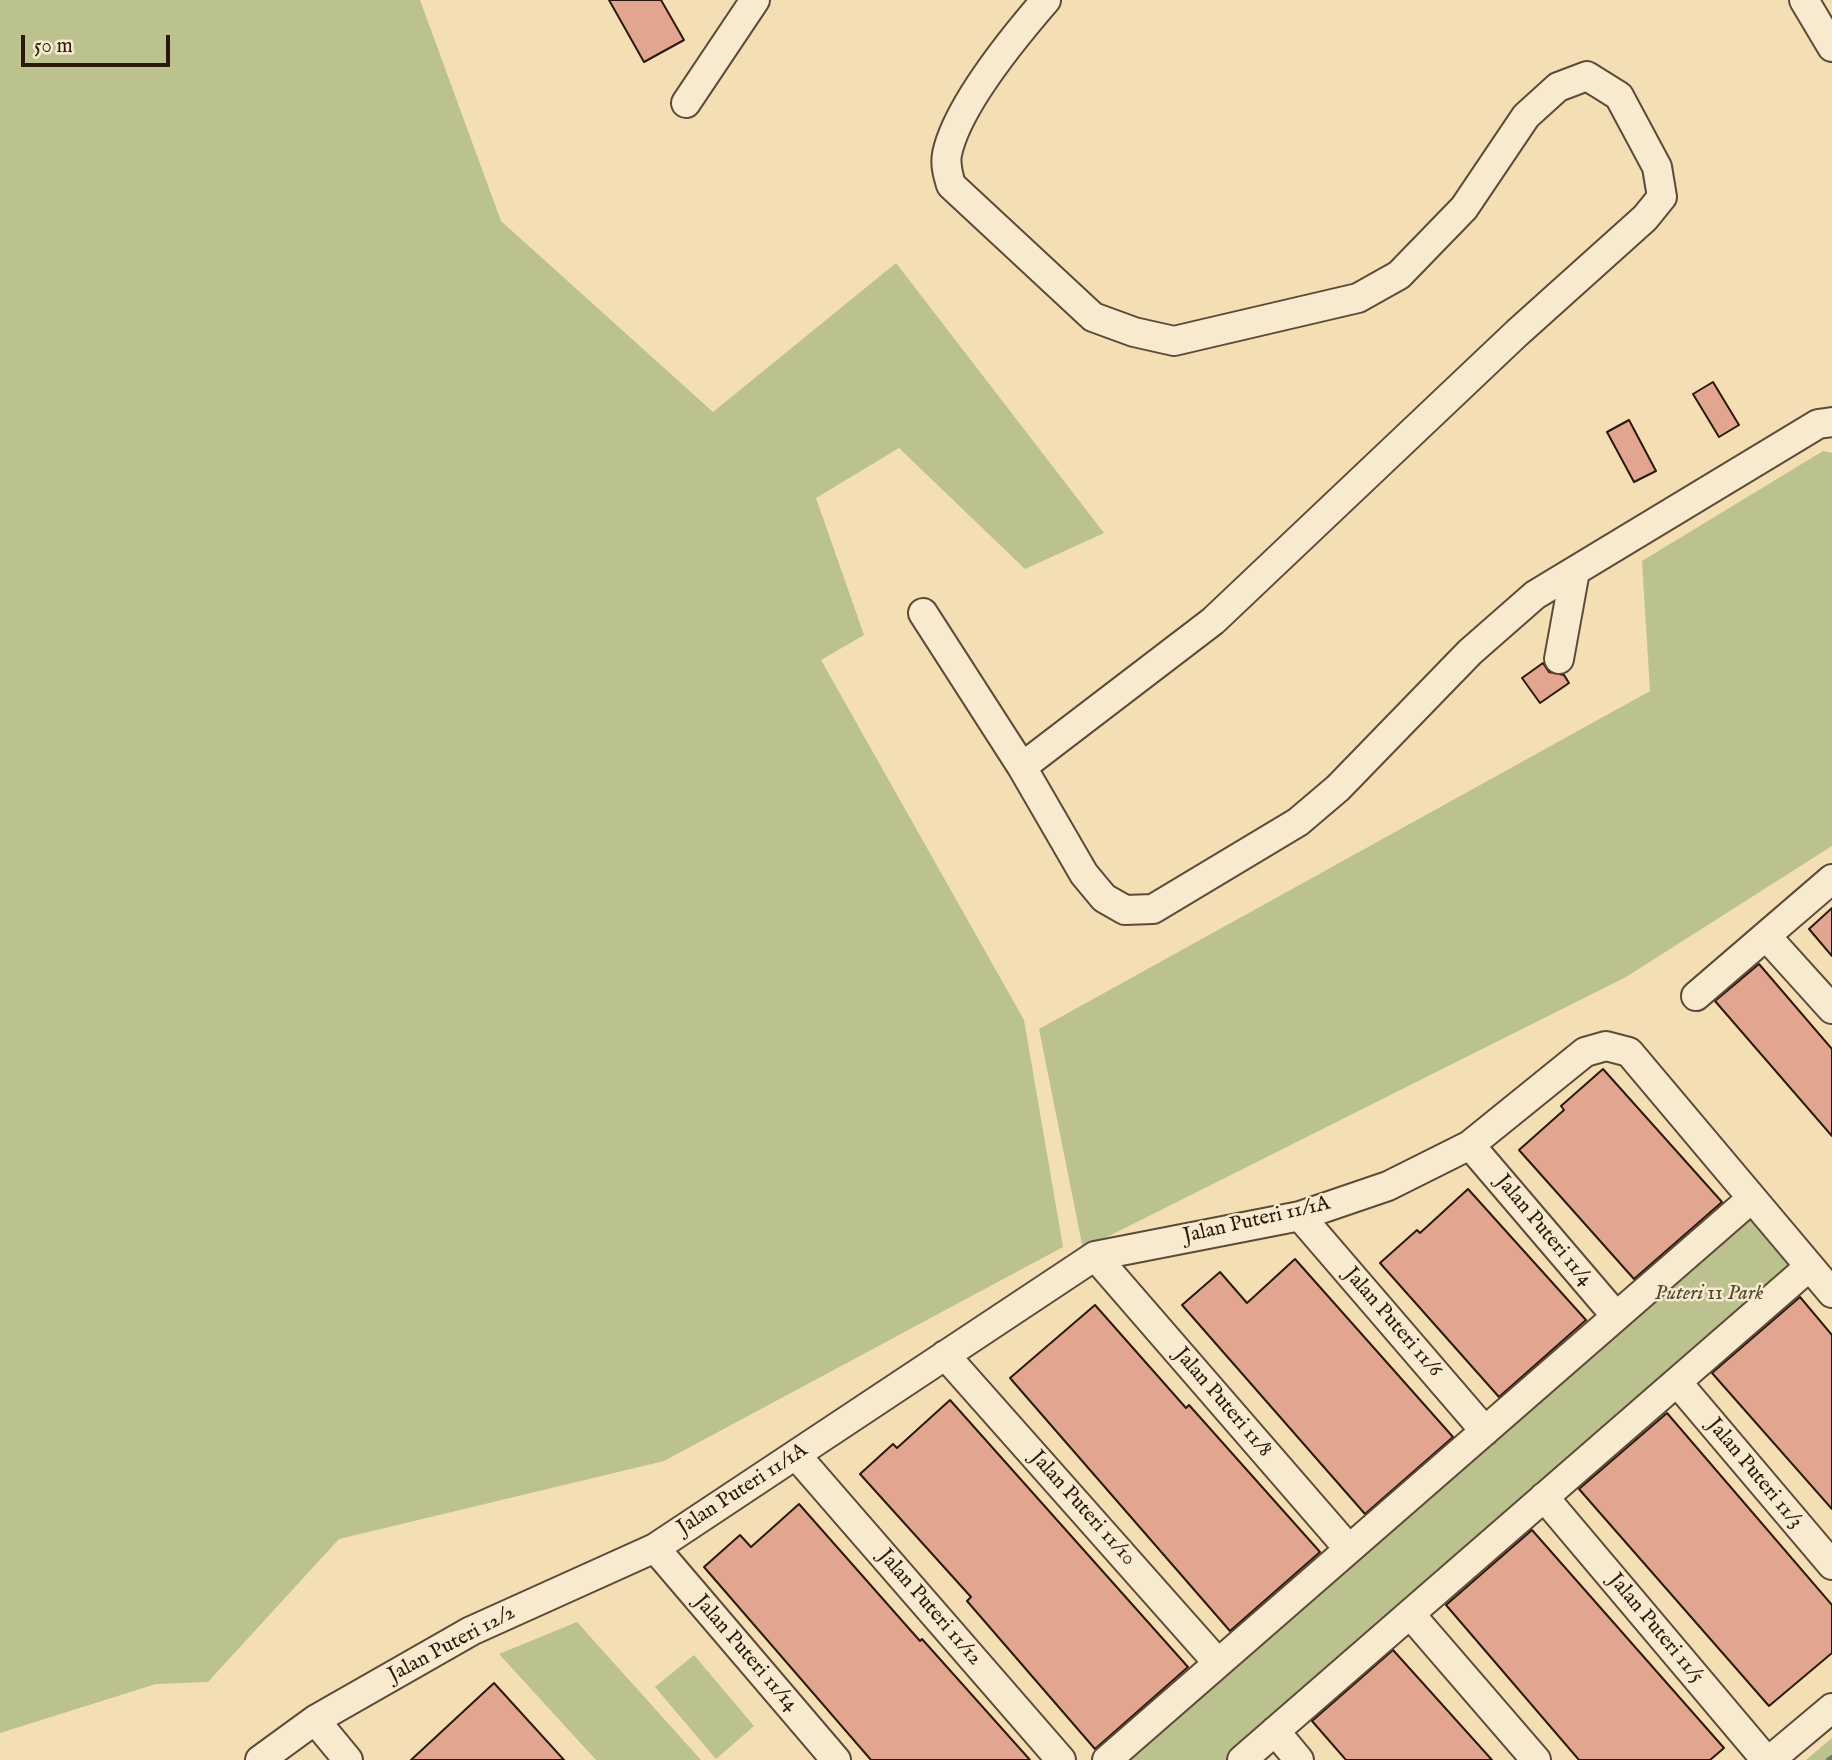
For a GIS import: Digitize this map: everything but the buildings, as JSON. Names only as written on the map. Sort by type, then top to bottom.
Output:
[{"type":"street","points":[[724,0],[739,24]]},
{"type":"street","points":[[686,103],[755,0]]},
{"type":"street","points":[[1022,767],[1213,621],[1517,333],[1645,218],[1662,197],[1657,167],[1619,96],[1587,76],[1558,87],[1526,116],[1464,208],[1399,275],[1358,298],[1174,341],[1134,332],[1093,317],[951,185],[946,168],[948,152],[967,108],[1023,26],[1046,0]]},
{"type":"street","points":[[1804,0],[1832,47]]},
{"type":"street","points":[[923,613],[1022,767],[1084,874],[1104,898],[1125,910],[1153,909],[1298,822],[1338,788],[1470,652],[1535,596],[1818,424],[1832,422]]},
{"type":"street","points":[[1559,659],[1575,571]]},
{"type":"street","points":[[1696,996],[1832,879]]},
{"type":"street","points":[[1767,937],[1832,1009]]},
{"type":"street","name":"Jalan Puteri 11/1A","points":[[654,1548],[1095,1256],[1300,1216],[1388,1186],[1470,1145],[1585,1052],[1606,1046],[1629,1052],[1832,1293]]},
{"type":"street","name":"Jalan Puteri 11/4","points":[[1470,1145],[1616,1316]]},
{"type":"street","points":[[1107,1760],[1751,1199]]},
{"type":"street","name":"Jalan Puteri 11/6","points":[[1300,1216],[1485,1431]]},
{"type":"street","name":"Jalan Puteri 11/8","points":[[1095,1256],[1349,1549]]},
{"type":"street","points":[[1242,1760],[1809,1267]]},
{"type":"street","name":"Jalan Puteri 11/10","points":[[945,1355],[1218,1663]]},
{"type":"street","name":"Jalan Puteri 11/3","points":[[1677,1382],[1832,1565]]},
{"type":"street","name":"Jalan Puteri 11/12","points":[[796,1455],[1061,1760]]},
{"type":"street","name":"Jalan Puteri 11/5","points":[[1544,1497],[1768,1760]]},
{"type":"street","name":"Jalan Puteri 12/2","points":[[260,1760],[315,1720],[471,1631],[654,1548]]},
{"type":"street","name":"Jalan Puteri 11/14","points":[[654,1548],[836,1760]]},
{"type":"street","points":[[1410,1614],[1536,1760]]},
{"type":"street","points":[[1768,1760],[1832,1708]]},
{"type":"street","points":[[315,1720],[348,1760]]},
{"type":"street","points":[[1275,1731],[1299,1760]]},
{"type":"green space","points":[[0,0],[420,0],[501,221],[713,412],[896,263],[1104,533],[1025,569],[899,448],[816,498],[864,635],[821,660],[1024,1020],[1063,1247],[664,1461],[339,1539],[208,1682],[156,1684],[0,1733]]},
{"type":"green space","points":[[1823,451],[1832,453],[1832,846],[1626,977],[1083,1249],[1039,1029],[1650,691],[1642,561]]},
{"type":"green space","name":"Puteri 11 Park","points":[[1751,1199],[1809,1267],[1242,1760],[1107,1760]]},
{"type":"green space","points":[[577,1622],[701,1760],[596,1760],[499,1654]]},
{"type":"green space","points":[[694,1655],[754,1726],[716,1759],[655,1687]]},
{"type":"green space","points":[[1832,1738],[1832,1760],[1806,1760]]}]
